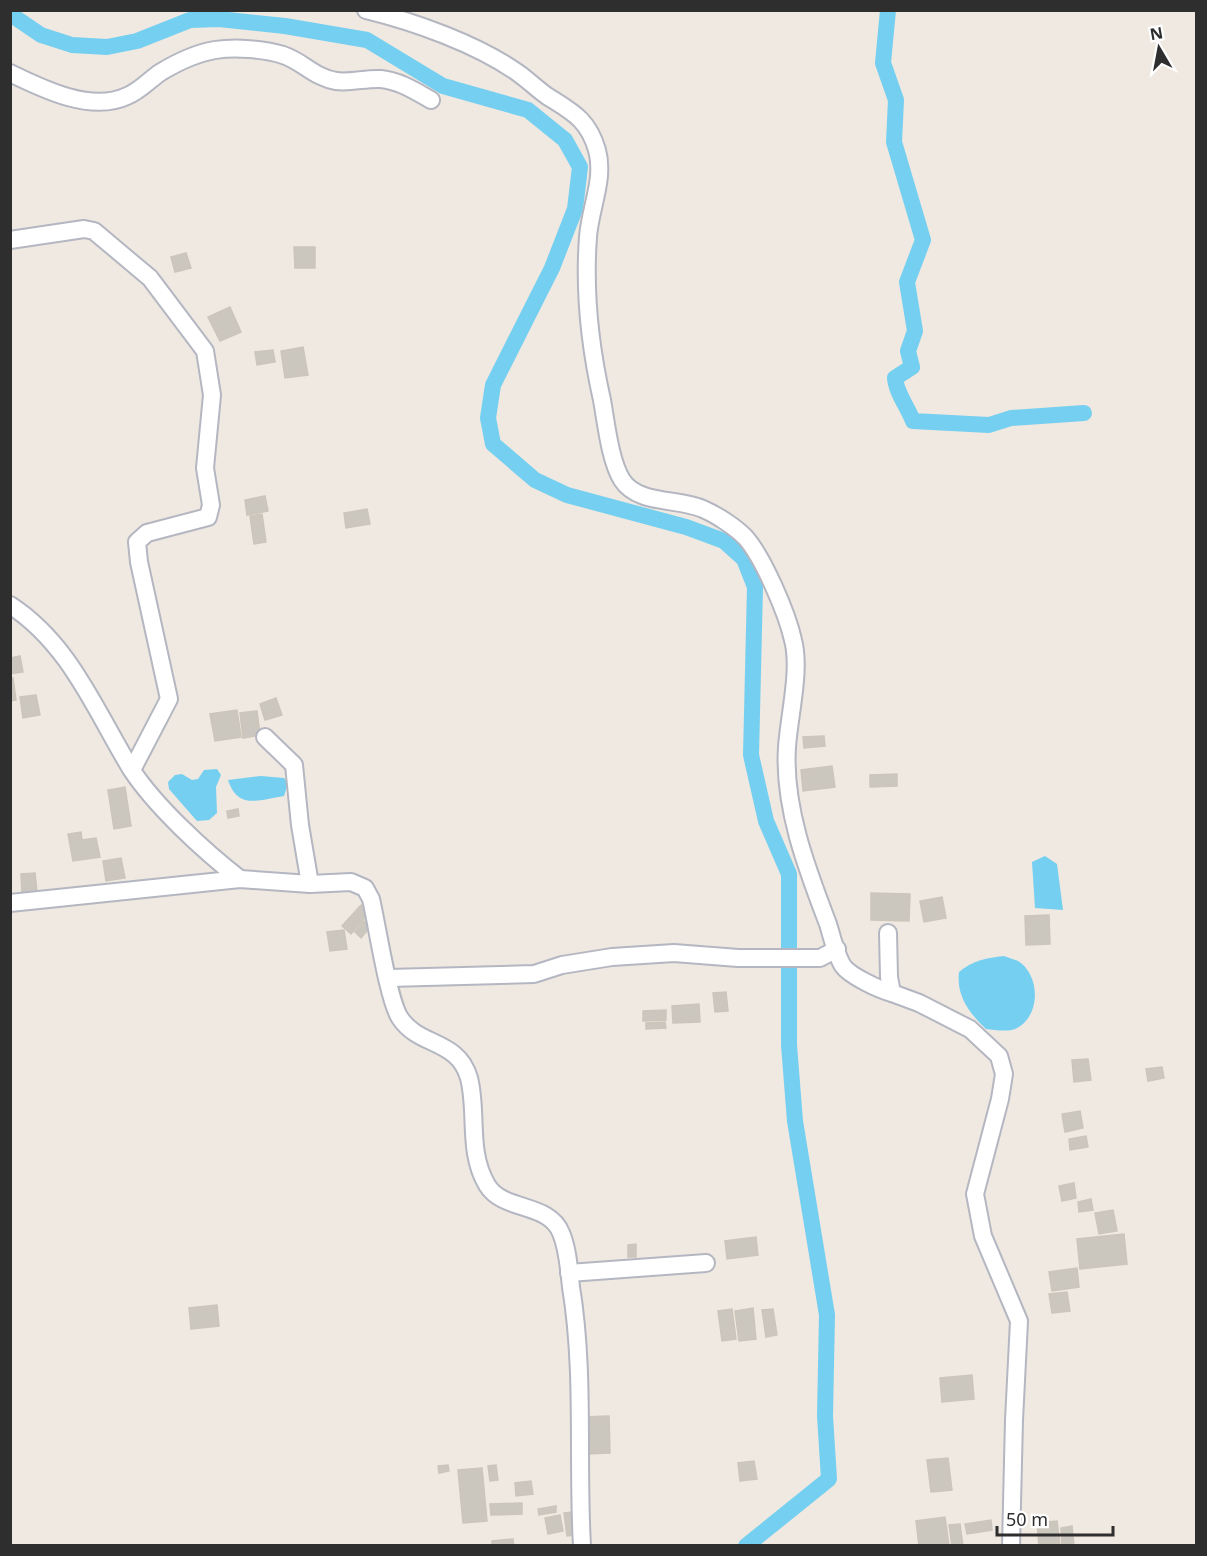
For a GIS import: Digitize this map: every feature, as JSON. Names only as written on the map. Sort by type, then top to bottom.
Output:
[{"type":"street","points":[[366,10],[386,15],[481,51],[518,73],[548,97],[570,108],[586,126],[597,150],[600,177],[592,205],[588,237],[587,289],[591,338],[599,388],[621,480],[632,491],[702,508],[744,536],[761,561],[794,642],[794,691],[786,749],[789,798],[809,872],[844,968],[879,990],[919,1003],[970,1029],[999,1056],[1004,1074],[1000,1099],[975,1194],[983,1236],[1019,1321],[1011,1545]]},
{"type":"street","points":[[10,72],[54,93],[83,100],[114,101],[128,96],[160,73],[184,60],[215,50],[251,50],[284,55],[320,76],[337,81],[381,80],[403,84],[431,100]]},
{"type":"street","points":[[10,240],[84,230],[94,231],[150,278],[205,351],[212,395],[205,468],[211,505],[208,517],[147,533],[137,542],[139,562],[169,699],[132,770]]},
{"type":"street","points":[[10,605],[30,617],[75,670],[132,770],[180,825],[240,879]]},
{"type":"street","points":[[265,737],[294,765],[300,825],[310,884]]},
{"type":"street","points":[[10,903],[240,879],[310,884],[351,882],[365,888],[371,899],[399,1017],[417,1035],[448,1048],[458,1056],[469,1078],[473,1134],[479,1168],[488,1187],[505,1200],[545,1214],[561,1231],[577,1319],[582,1545]]},
{"type":"street","points":[[888,933],[889,977],[892,993]]},
{"type":"street","points":[[389,978],[534,974],[562,965],[612,957],[674,953],[738,958],[820,958],[837,949]]},
{"type":"street","points":[[569,1273],[706,1263]]},
{"type":"water","points":[[217,769],[221,775],[216,787],[217,813],[209,820],[197,821],[169,789],[168,782],[175,775],[182,774],[192,780],[198,779],[204,770]]},
{"type":"water","points":[[261,776],[284,778],[288,783],[284,796],[257,801],[243,799],[237,796],[228,780]]},
{"type":"water","points":[[1045,856],[1057,864],[1063,910],[1035,908],[1032,862]]},
{"type":"water","points":[[1004,956],[1026,967],[1034,986],[1033,1006],[1030,1016],[1015,1029],[1005,1031],[986,1029],[965,1004],[960,989],[959,972],[975,962]]},
{"type":"building","points":[[294,247],[315,247],[315,268],[295,268]]},
{"type":"building","points":[[186,253],[191,268],[175,272],[171,257]]},
{"type":"building","points":[[230,307],[241,332],[220,341],[208,317]]},
{"type":"building","points":[[303,347],[308,375],[285,378],[281,351]]},
{"type":"building","points":[[273,350],[275,362],[257,365],[255,352]]},
{"type":"building","points":[[265,496],[268,511],[247,515],[245,500]]},
{"type":"building","points":[[367,509],[370,524],[346,528],[344,513]]},
{"type":"building","points":[[262,514],[266,542],[254,544],[250,516]]},
{"type":"building","points":[[20,656],[23,672],[10,674],[10,658]]},
{"type":"building","points":[[13,678],[16,700],[10,701],[10,679]]},
{"type":"building","points":[[36,695],[40,715],[23,718],[20,697]]},
{"type":"building","points":[[276,698],[282,715],[265,720],[260,704]]},
{"type":"building","points":[[237,710],[241,737],[215,741],[210,714]]},
{"type":"building","points":[[257,711],[260,735],[243,738],[240,713]]},
{"type":"building","points":[[824,736],[825,746],[804,748],[803,737]]},
{"type":"building","points":[[832,766],[835,787],[803,791],[801,770]]},
{"type":"building","points":[[897,774],[897,786],[870,787],[870,775]]},
{"type":"building","points":[[125,787],[131,826],[114,829],[108,790]]},
{"type":"building","points":[[238,809],[239,816],[228,818],[227,811]]},
{"type":"building","points":[[81,832],[82,840],[96,838],[100,857],[73,861],[68,834]]},
{"type":"building","points":[[121,858],[125,878],[106,881],[103,861]]},
{"type":"building","points":[[35,873],[37,892],[22,894],[21,874]]},
{"type":"building","points":[[871,893],[910,894],[909,921],[871,920]]},
{"type":"building","points":[[942,897],[946,918],[924,922],[920,901]]},
{"type":"building","points":[[361,905],[369,913],[351,934],[342,926]]},
{"type":"building","points":[[1049,915],[1050,944],[1026,945],[1025,916]]},
{"type":"building","points":[[364,921],[370,927],[361,938],[355,932]]},
{"type":"building","points":[[344,930],[347,949],[330,951],[327,932]]},
{"type":"building","points":[[726,992],[728,1011],[715,1012],[713,993]]},
{"type":"building","points":[[699,1004],[700,1022],[673,1023],[672,1006]]},
{"type":"building","points":[[666,1010],[666,1020],[643,1021],[643,1011]]},
{"type":"building","points":[[665,1022],[666,1028],[646,1029],[646,1023]]},
{"type":"building","points":[[1088,1059],[1091,1080],[1074,1082],[1072,1060]]},
{"type":"building","points":[[1162,1067],[1164,1078],[1148,1081],[1146,1069]]},
{"type":"building","points":[[1080,1111],[1083,1128],[1065,1132],[1062,1114]]},
{"type":"building","points":[[1086,1136],[1088,1147],[1070,1150],[1069,1139]]},
{"type":"building","points":[[1074,1183],[1076,1198],[1062,1201],[1059,1186]]},
{"type":"building","points":[[1091,1199],[1093,1210],[1079,1212],[1078,1202]]},
{"type":"building","points":[[1113,1210],[1117,1231],[1099,1234],[1095,1213]]},
{"type":"building","points":[[1124,1234],[1127,1264],[1080,1269],[1077,1239]]},
{"type":"building","points":[[756,1237],[758,1255],[727,1259],[725,1241]]},
{"type":"building","points":[[636,1244],[636,1257],[628,1257],[628,1245]]},
{"type":"building","points":[[1077,1268],[1079,1287],[1052,1291],[1049,1272]]},
{"type":"building","points":[[1067,1292],[1070,1311],[1052,1313],[1049,1294]]},
{"type":"building","points":[[217,1305],[219,1326],[191,1329],[189,1308]]},
{"type":"building","points":[[753,1308],[756,1339],[739,1341],[735,1311]]},
{"type":"building","points":[[732,1309],[736,1339],[722,1341],[718,1311]]},
{"type":"building","points":[[773,1309],[777,1335],[766,1337],[762,1310]]},
{"type":"building","points":[[972,1375],[974,1399],[942,1402],[940,1378]]},
{"type":"building","points":[[609,1416],[610,1453],[585,1454],[583,1417]]},
{"type":"building","points":[[948,1458],[952,1490],[931,1492],[927,1460]]},
{"type":"building","points":[[754,1461],[757,1479],[740,1481],[738,1463]]},
{"type":"building","points":[[448,1465],[449,1471],[439,1473],[438,1466]]},
{"type":"building","points":[[496,1465],[498,1480],[490,1481],[488,1466]]},
{"type":"building","points":[[482,1468],[487,1521],[463,1523],[458,1470]]},
{"type":"building","points":[[531,1481],[533,1494],[516,1496],[515,1483]]},
{"type":"building","points":[[522,1503],[522,1514],[491,1515],[490,1504]]},
{"type":"building","points":[[556,1506],[556,1512],[539,1515],[538,1509]]},
{"type":"building","points":[[573,1512],[576,1535],[567,1536],[564,1513]]},
{"type":"building","points":[[560,1515],[563,1531],[548,1534],[545,1518]]},
{"type":"building","points":[[945,1517],[949,1546],[919,1546],[916,1521]]},
{"type":"building","points":[[991,1520],[992,1530],[967,1534],[965,1524]]},
{"type":"building","points":[[1057,1521],[1060,1546],[1039,1546],[1037,1523]]},
{"type":"building","points":[[960,1524],[963,1546],[952,1546],[949,1525]]},
{"type":"building","points":[[1072,1526],[1074,1546],[1062,1546],[1061,1528]]},
{"type":"building","points":[[513,1539],[514,1546],[492,1546],[492,1541]]},
{"type":"waterway","points":[[888,10],[883,63],[896,100],[894,142],[923,240],[907,282],[915,331],[908,351],[912,367],[895,378],[897,389],[913,421],[989,425],[1011,418],[1084,413]]},
{"type":"waterway","points":[[10,14],[41,35],[72,45],[107,47],[137,41],[190,20],[219,19],[285,26],[367,40],[443,86],[528,110],[565,140],[580,167],[575,209],[552,268],[493,385],[488,418],[493,444],[535,480],[567,495],[686,527],[724,541],[744,559],[755,587],[751,755],[766,821],[789,874],[789,1045],[795,1121],[827,1315],[825,1416],[829,1479],[746,1546]]}]
